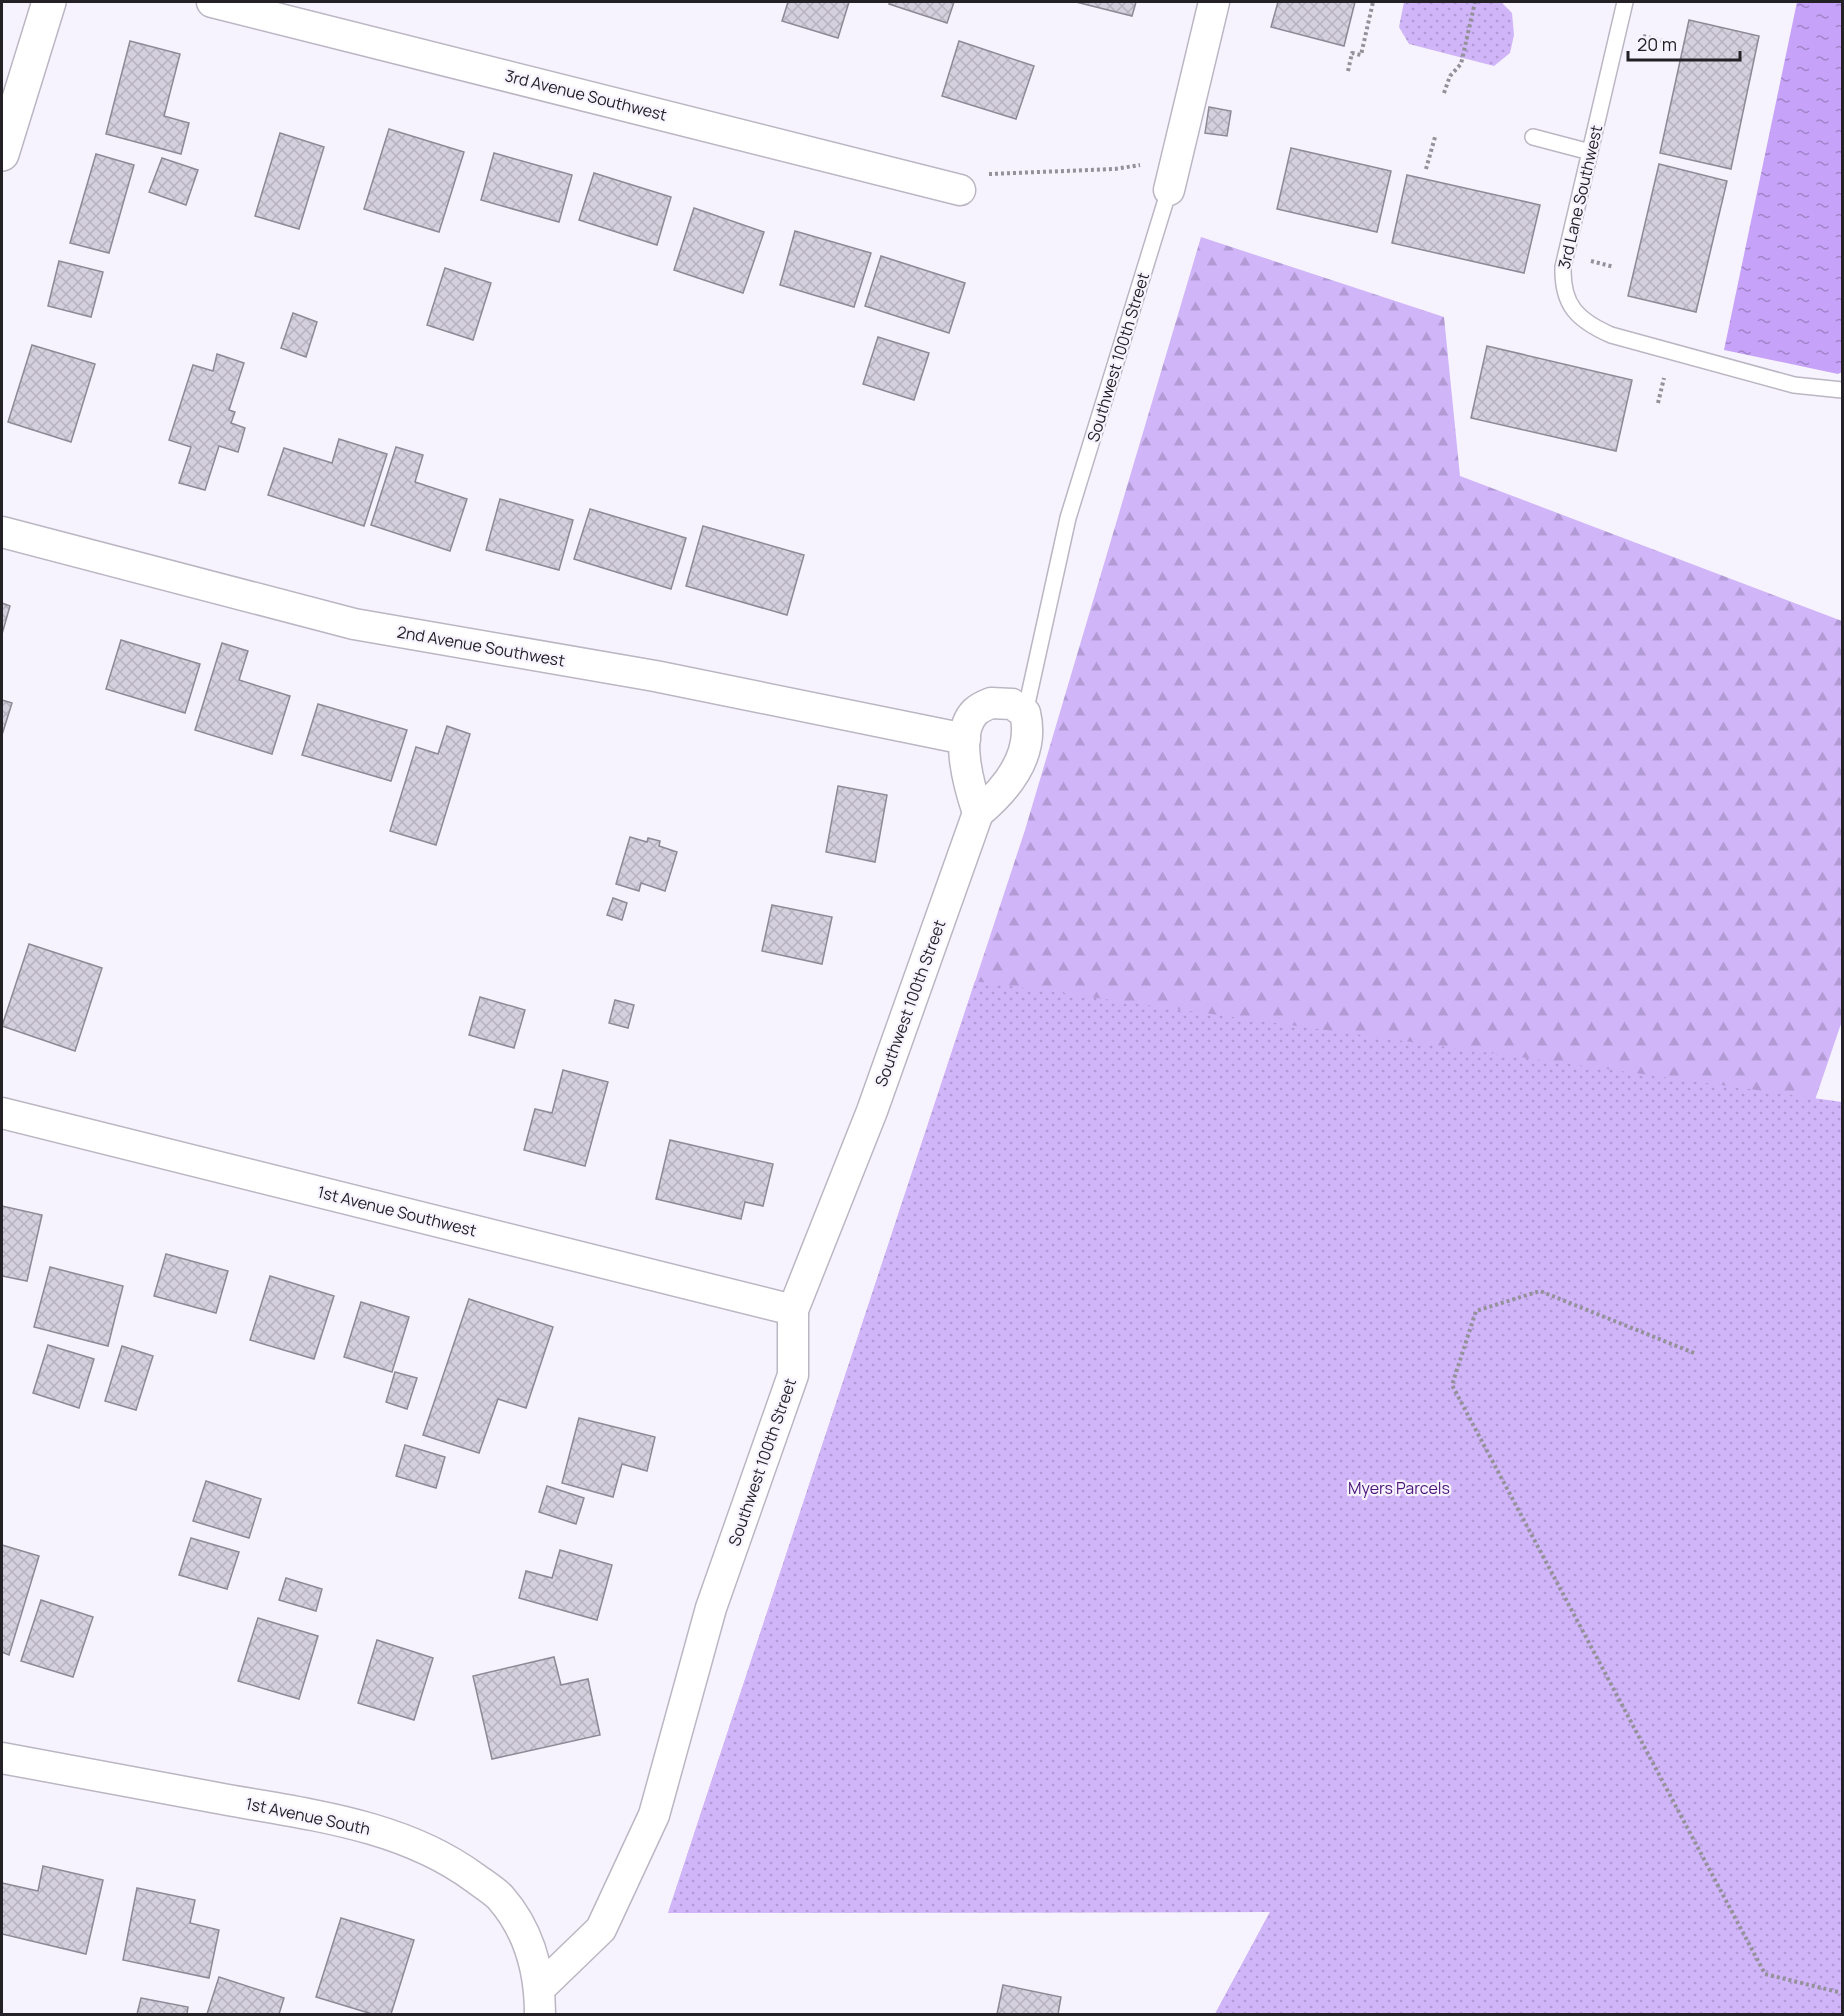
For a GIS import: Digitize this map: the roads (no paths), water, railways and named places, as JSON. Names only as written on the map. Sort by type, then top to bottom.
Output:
[{"type":"street","points":[[2,154],[49,2]]},
{"type":"street","name":"3rd Avenue Southwest","points":[[212,2],[960,190]]},
{"type":"street","name":"Southwest 100th Street","points":[[1169,190],[1214,2]]},
{"type":"street","name":"2nd Avenue Southwest","points":[[2,532],[354,624],[666,678],[965,739]]},
{"type":"street","points":[[978,813],[969,786],[965,739],[968,723],[975,712],[991,703],[1012,704],[1025,713]]},
{"type":"street","name":"Southwest 100th Street","points":[[540,2001],[601,1929],[654,1815],[711,1608],[793,1375],[793,1310],[872,1111],[978,813],[999,796],[1024,755],[1028,741],[1025,713]]},
{"type":"street","name":"1st Avenue Southwest","points":[[2,1113],[793,1310]]},
{"type":"street","name":"1st Avenue South","points":[[2,1758],[357,1824],[430,1850],[460,1867],[498,1895],[514,1915],[536,1962],[540,2001]]},
{"type":"lane","name":"3rd Lane Southwest","points":[[1625,2],[1563,267],[1562,286],[1570,306],[1586,323],[1611,335],[1794,385],[1842,390]]},
{"type":"lane","points":[[1533,137],[1590,152]]},
{"type":"lane","name":"Southwest 100th Street","points":[[1025,713],[1068,518],[1169,190]]},
{"type":"water","points":[[1797,2],[1842,2],[1842,372],[1838,374],[1724,350]]},
{"type":"park label","name":"Myers Parcels","points":[[1399,1488]]}]
